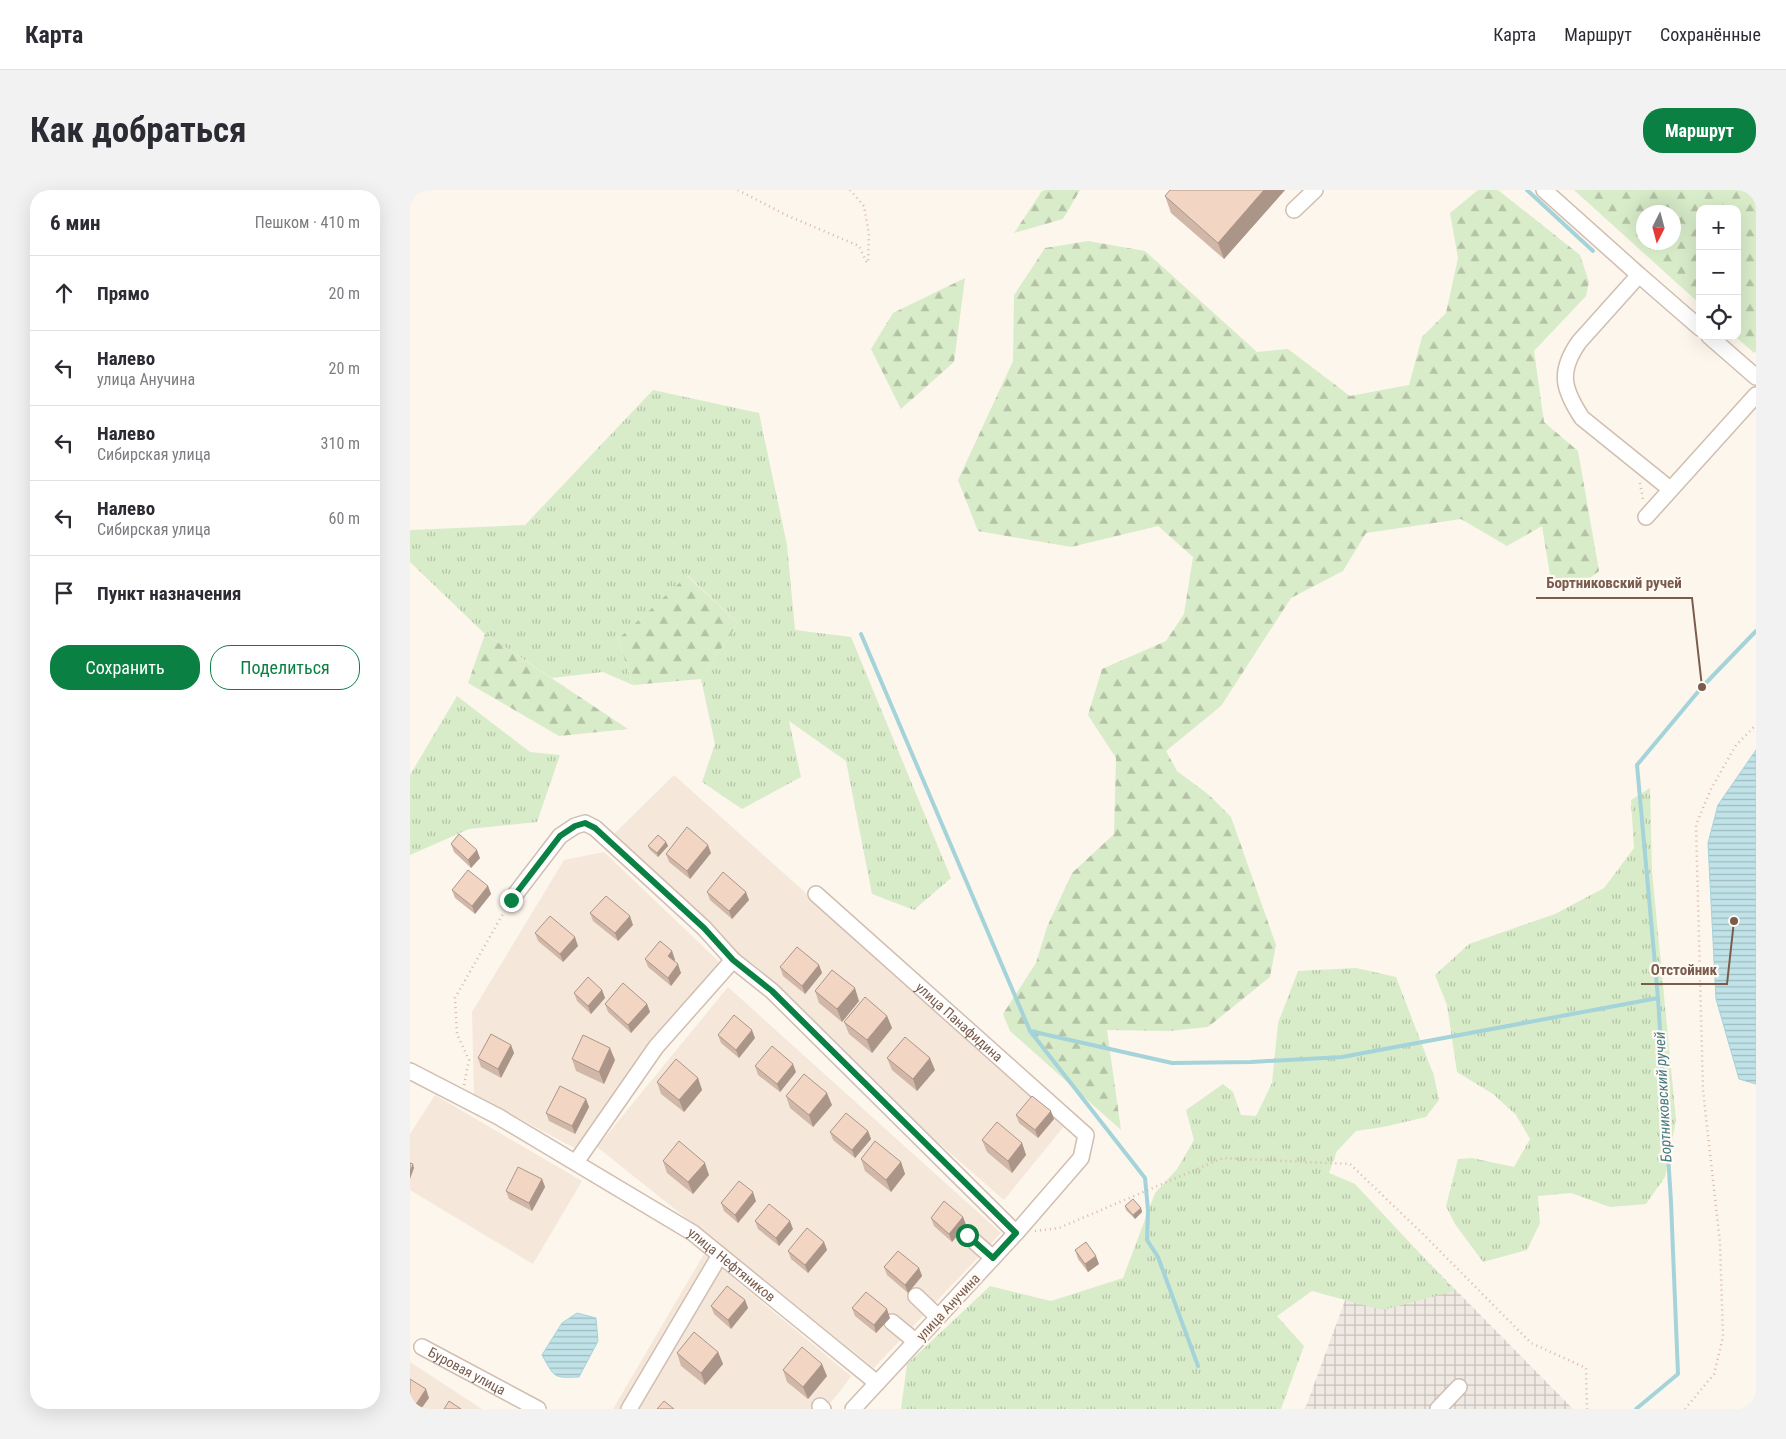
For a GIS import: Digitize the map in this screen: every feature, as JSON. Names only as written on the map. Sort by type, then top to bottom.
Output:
[{"type":"street","points":[[1294,210],[1315,190]]},
{"type":"street","points":[[1544,190],[1696,325]]},
{"type":"street","points":[[1639,275],[1579,342],[1571,354],[1565,371],[1566,388],[1582,418],[1670,489]]},
{"type":"street","points":[[1714,340],[1756,377]]},
{"type":"street","points":[[1644,510],[1670,489],[1756,395]]},
{"type":"street","points":[[511,900],[560,836],[575,826],[585,823],[595,828],[704,928],[733,960],[772,991],[1016,1233]]},
{"type":"street","name":"улица Панафидина","points":[[816,894],[1086,1135],[1081,1158]]},
{"type":"street","points":[[576,1162],[656,1047],[733,960]]},
{"type":"street","name":"улица Нефтяников","points":[[410,1071],[499,1117],[693,1233],[877,1383]]},
{"type":"street","name":"улица Анучина","points":[[853,1409],[1016,1233],[1081,1158]]},
{"type":"street","points":[[967,1235],[993,1258]]},
{"type":"street","points":[[629,1409],[720,1255]]},
{"type":"street","points":[[916,1296],[938,1317]]},
{"type":"street","points":[[892,1322],[916,1341]]},
{"type":"street","name":"Буровая улица","points":[[422,1347],[538,1409]]},
{"type":"street","points":[[1438,1409],[1459,1387]]},
{"type":"path","points":[[738,190],[786,215],[859,246],[868,265],[869,234],[864,206],[850,190]]},
{"type":"path","points":[[1638,479],[1642,490],[1644,510]]},
{"type":"path","points":[[1685,1409],[1714,1374],[1723,1337],[1720,1243],[1703,1090],[1696,825],[1711,789],[1736,745],[1756,725]]},
{"type":"path","points":[[461,1098],[469,1060],[457,1034],[455,998],[511,900]]},
{"type":"path","points":[[1016,1233],[1059,1228],[1223,1158],[1350,1164],[1531,1343],[1586,1368],[1587,1409]]},
{"type":"shaded area","points":[[674,775],[1065,1125],[1004,1200],[738,968],[614,834]]},
{"type":"shaded area","points":[[604,852],[732,974],[652,1042],[587,1155],[474,1094],[472,1012],[564,860]]},
{"type":"shaded area","points":[[728,987],[1001,1233],[874,1368],[597,1147]]},
{"type":"shaded area","points":[[435,1095],[582,1181],[533,1264],[410,1190],[410,1134]]},
{"type":"shaded area","points":[[1378,1211],[1573,1409],[1305,1409]]},
{"type":"shaded area","points":[[704,1254],[851,1376],[825,1409],[613,1409]]},
{"type":"shaded area","points":[[410,1362],[482,1409],[410,1409]]},
{"type":"green space","points":[[1080,190],[1063,219],[1014,233],[1042,191]]},
{"type":"green space","points":[[1478,190],[1498,190],[1580,255],[1589,282],[1586,296],[1534,351],[1544,422],[1578,451],[1599,571],[1578,588],[1551,581],[1542,526],[1507,546],[1461,519],[1366,533],[1343,571],[1291,598],[1221,706],[1166,751],[1177,771],[1209,795],[1231,817],[1276,945],[1270,977],[1208,1027],[1169,1031],[1107,1030],[1121,1130],[1010,1031],[1003,1014],[1036,963],[1047,927],[1072,873],[1114,834],[1116,758],[1088,715],[1102,669],[1166,641],[1184,614],[1193,557],[1158,526],[1071,547],[978,531],[958,480],[1013,361],[1014,295],[1045,248],[1088,241],[1145,251],[1257,352],[1288,349],[1350,396],[1409,385],[1422,337],[1446,313],[1458,258],[1450,213]]},
{"type":"green space","points":[[1574,190],[1756,190],[1756,351],[1754,353],[1739,340],[1741,340],[1741,205],[1696,205],[1696,300],[1640,250],[1681,250],[1681,205],[1636,205],[1636,246]]},
{"type":"green space","points":[[965,278],[954,362],[901,409],[871,349],[893,313]]},
{"type":"green space","points":[[653,390],[759,413],[787,545],[795,630],[851,637],[951,878],[914,910],[872,894],[846,761],[789,721],[801,777],[742,809],[702,782],[715,744],[701,679],[738,623],[688,576],[618,639],[633,685],[603,672],[552,678],[485,634],[410,562],[410,530],[525,525]]},
{"type":"green space","points":[[687,576],[738,623],[701,679],[633,685],[618,639]]},
{"type":"green space","points":[[485,634],[628,729],[559,736],[468,683]]},
{"type":"green space","points":[[457,696],[530,752],[560,755],[537,822],[469,829],[410,855],[410,775]]},
{"type":"green space","points":[[1650,788],[1652,871],[1676,1120],[1665,1177],[1646,1204],[1610,1207],[1571,1193],[1538,1196],[1540,1223],[1527,1250],[1483,1262],[1455,1224],[1446,1206],[1458,1159],[1472,1158],[1514,1167],[1530,1139],[1516,1115],[1493,1094],[1457,1072],[1447,1005],[1435,975],[1469,944],[1555,914],[1604,888],[1634,848],[1631,800]]},
{"type":"green space","points":[[1356,968],[1396,977],[1434,1076],[1439,1100],[1426,1117],[1356,1131],[1337,1151],[1329,1173],[1355,1184],[1455,1291],[1382,1310],[1312,1291],[1277,1316],[1304,1346],[1281,1409],[901,1409],[907,1364],[990,1286],[1051,1301],[1123,1278],[1155,1193],[1177,1169],[1194,1140],[1186,1110],[1223,1084],[1233,1092],[1241,1115],[1256,1116],[1272,1083],[1278,1023],[1298,971]]},
{"type":"water","points":[[1756,750],[1756,1084],[1739,1079],[1716,999],[1708,843],[1718,805]]},
{"type":"water","points":[[577,1313],[596,1318],[598,1341],[579,1377],[559,1377],[553,1372],[542,1355],[562,1323]]},
{"type":"building","points":[[1170,190],[1264,190],[1218,243],[1165,196]]},
{"type":"building","points":[[687,827],[708,845],[687,871],[666,854]]},
{"type":"building","points":[[459,834],[477,850],[468,860],[451,844]]},
{"type":"building","points":[[658,835],[666,842],[657,853],[648,846]]},
{"type":"building","points":[[468,870],[488,886],[472,906],[452,890]]},
{"type":"building","points":[[723,872],[746,892],[729,911],[707,892]]},
{"type":"building","points":[[606,896],[630,916],[615,933],[590,913]]},
{"type":"building","points":[[550,916],[575,937],[560,954],[535,933]]},
{"type":"building","points":[[660,941],[672,951],[668,956],[678,964],[668,978],[645,959]]},
{"type":"building","points":[[797,947],[819,965],[802,986],[780,967]]},
{"type":"building","points":[[832,970],[855,988],[837,1009],[815,991]]},
{"type":"building","points":[[588,977],[602,990],[588,1006],[574,993]]},
{"type":"building","points":[[623,983],[647,1004],[628,1025],[605,1004]]},
{"type":"building","points":[[865,997],[887,1016],[867,1040],[844,1022]]},
{"type":"building","points":[[734,1015],[752,1030],[736,1050],[718,1035]]},
{"type":"building","points":[[491,1034],[511,1045],[498,1069],[478,1058]]},
{"type":"building","points":[[583,1035],[610,1048],[599,1072],[572,1059]]},
{"type":"building","points":[[905,1037],[930,1058],[913,1079],[887,1058]]},
{"type":"building","points":[[772,1046],[793,1064],[777,1084],[755,1066]]},
{"type":"building","points":[[676,1059],[698,1078],[679,1100],[657,1082]]},
{"type":"building","points":[[804,1074],[827,1093],[809,1115],[786,1096]]},
{"type":"building","points":[[560,1086],[586,1099],[572,1126],[546,1113]]},
{"type":"building","points":[[1032,1096],[1051,1111],[1035,1130],[1016,1115]]},
{"type":"building","points":[[846,1113],[868,1131],[852,1150],[830,1132]]},
{"type":"building","points":[[997,1122],[1022,1143],[1008,1161],[982,1140]]},
{"type":"building","points":[[679,1141],[705,1163],[688,1182],[663,1161]]},
{"type":"building","points":[[875,1141],[901,1162],[886,1180],[861,1159]]},
{"type":"building","points":[[518,1167],[542,1179],[529,1203],[506,1191]]},
{"type":"building","points":[[739,1181],[753,1192],[735,1215],[721,1203]]},
{"type":"building","points":[[1133,1199],[1141,1208],[1133,1215],[1125,1206]]},
{"type":"building","points":[[944,1201],[963,1217],[949,1234],[931,1218]]},
{"type":"building","points":[[769,1204],[790,1221],[776,1238],[755,1221]]},
{"type":"building","points":[[807,1228],[824,1242],[805,1265],[788,1251]]},
{"type":"building","points":[[1086,1242],[1096,1256],[1085,1264],[1075,1250]]},
{"type":"building","points":[[898,1251],[919,1268],[905,1285],[884,1267]]},
{"type":"building","points":[[727,1286],[745,1300],[728,1320],[711,1306]]},
{"type":"building","points":[[866,1292],[887,1309],[874,1325],[852,1308]]},
{"type":"building","points":[[694,1332],[718,1352],[701,1373],[677,1353]]},
{"type":"building","points":[[802,1347],[822,1364],[803,1387],[783,1370]]},
{"type":"building","points":[[410,1379],[426,1389],[413,1409],[410,1409]]},
{"type":"building","points":[[449,1401],[461,1409],[444,1409]]},
{"type":"building","points":[[664,1401],[674,1409],[657,1409]]},
{"type":"waterway","points":[[1527,190],[1593,251]]},
{"type":"waterway","name":"Бортниковский ручей","points":[[1636,1409],[1678,1374],[1671,1202],[1658,998],[1637,765],[1702,687],[1756,631]]},
{"type":"waterway","points":[[861,634],[1030,1031],[1145,1178],[1148,1210],[1147,1240],[1158,1257],[1198,1366]]},
{"type":"waterway","points":[[1030,1031],[1172,1063],[1251,1062],[1342,1057],[1658,998]]},
{"type":"place","name":"Бортниковский ручей","points":[[1702,687]]},
{"type":"place","name":"Отстойник","points":[[1734,921]]},
{"type":"route","points":[[511,900],[560,836],[575,826],[585,823],[595,828],[704,928],[733,960],[772,991],[1016,1233],[993,1258],[967,1235]]}]
